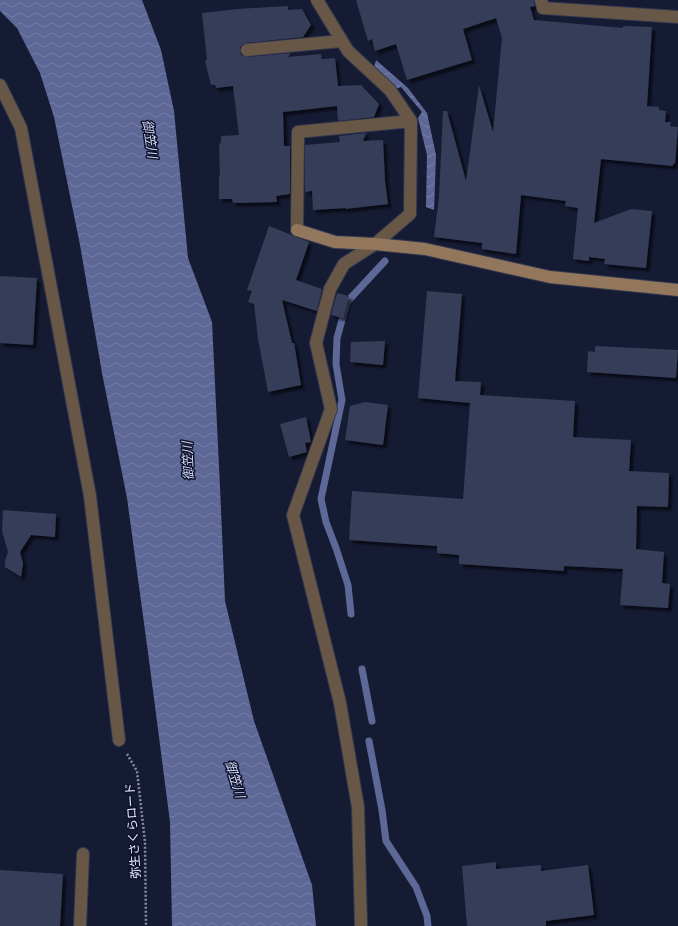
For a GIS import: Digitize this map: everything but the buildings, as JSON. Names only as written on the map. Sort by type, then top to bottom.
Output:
[{"type":"street","points":[[317,0],[348,51],[390,90],[411,121],[410,214],[375,244],[344,264],[330,289],[316,343],[331,409],[293,514],[340,703],[358,807],[361,926]]},
{"type":"street","points":[[541,0],[543,8],[678,17]]},
{"type":"street","points":[[247,50],[341,40]]},
{"type":"street","points":[[0,86],[21,128],[90,496],[118,740]]},
{"type":"street","points":[[411,121],[298,132],[297,230],[335,242],[425,249],[550,277],[678,290]]},
{"type":"street","points":[[80,926],[83,854]]},
{"type":"path","name":"弥生さくらロード","points":[[118,740],[137,771],[145,842],[146,926]]},
{"type":"water","name":"御笠川","points":[[0,0],[142,0],[161,50],[174,111],[188,258],[212,322],[225,601],[254,721],[312,885],[316,926],[172,926],[170,822],[127,498],[102,373],[80,245],[54,117],[40,73],[17,28],[0,11]]},
{"type":"water","points":[[376,60],[408,88],[427,113],[436,155],[434,210],[426,207],[427,155],[418,118],[422,112],[401,87],[396,89],[374,67]]},
{"type":"waterway","points":[[351,614],[348,585],[326,522],[321,499],[342,400],[336,364],[337,338],[347,302],[385,261]]},
{"type":"waterway","points":[[362,669],[372,721]]},
{"type":"waterway","points":[[369,741],[382,810],[386,841],[416,887],[427,916],[428,926]]}]
